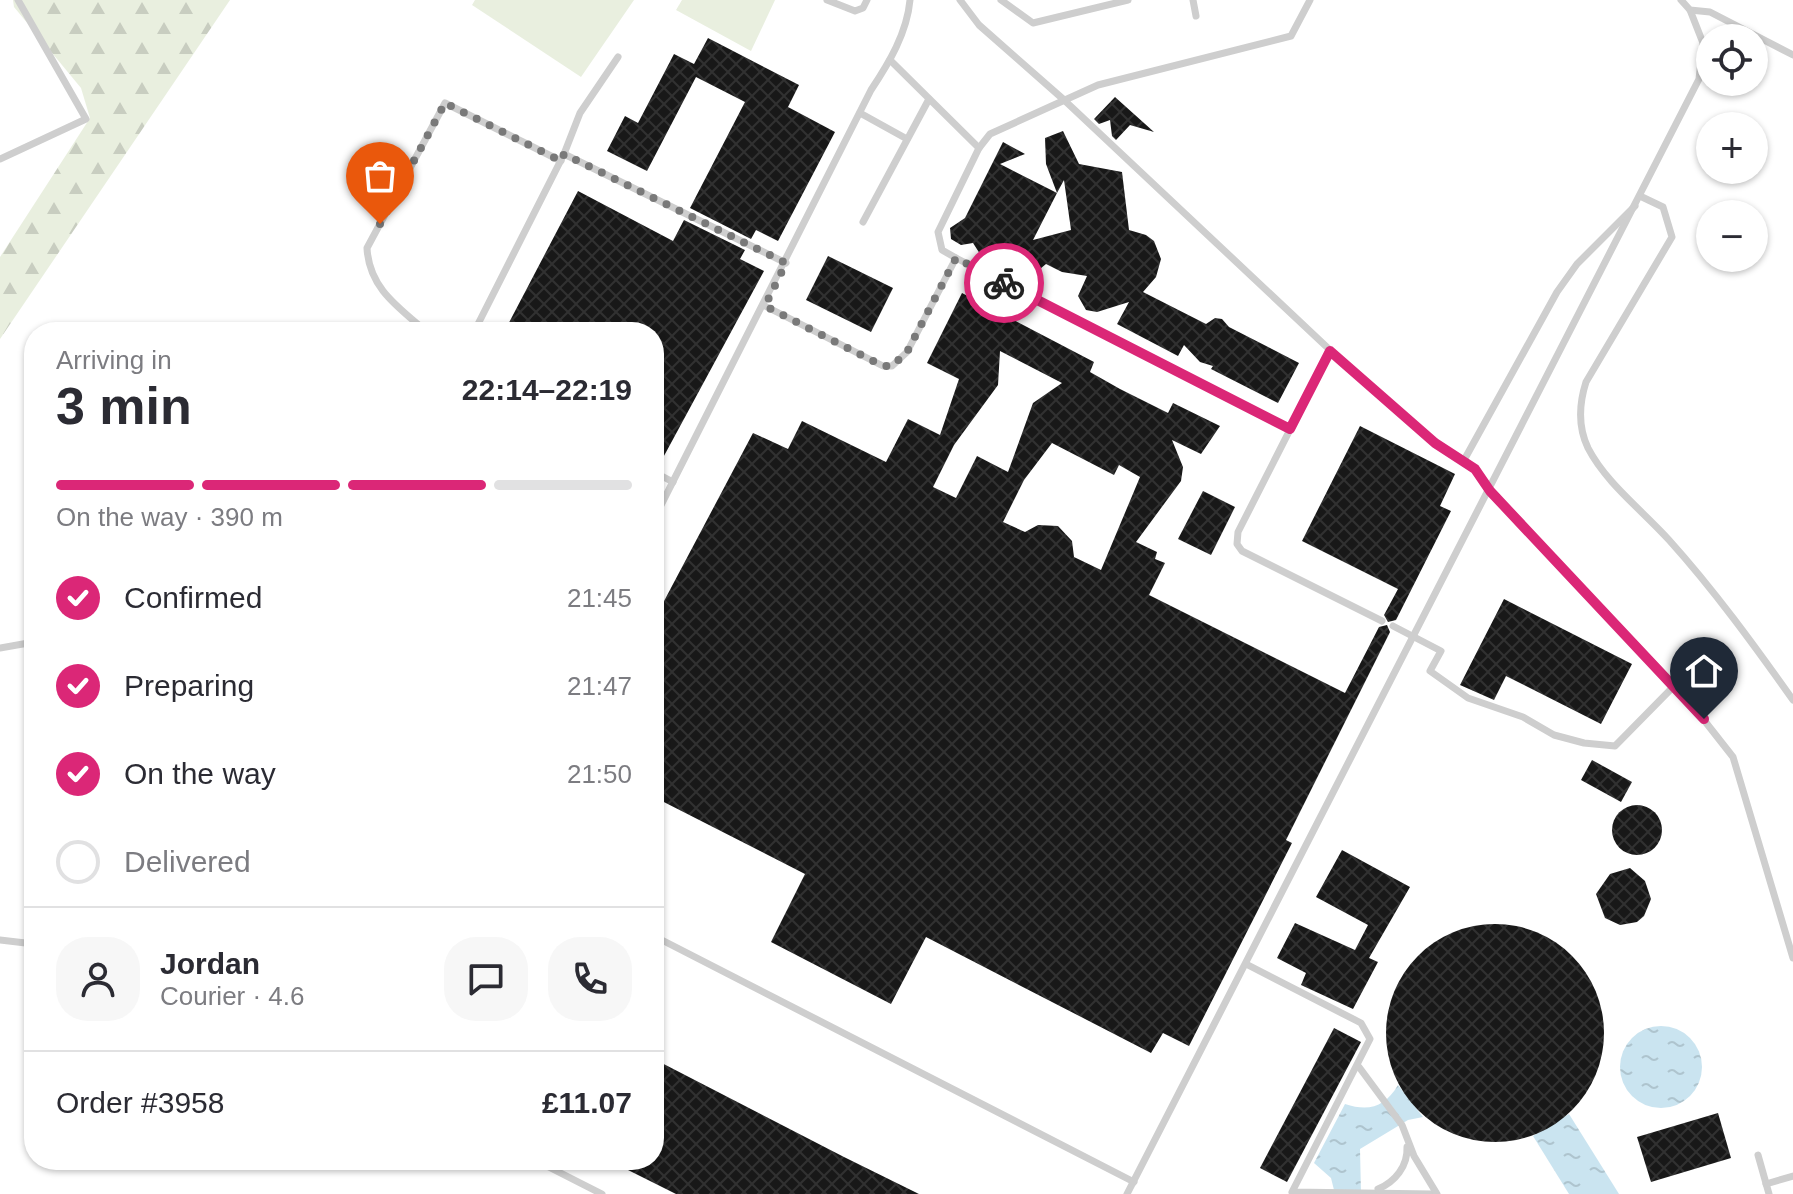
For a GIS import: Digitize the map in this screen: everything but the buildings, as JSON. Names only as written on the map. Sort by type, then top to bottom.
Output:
[{"type":"lane","points":[[0,159],[86,119],[18,0]]},
{"type":"lane","points":[[827,0],[855,11],[863,8],[867,0]]},
{"type":"lane","points":[[664,500],[765,306],[860,113],[890,60],[910,0]]},
{"type":"lane","points":[[960,0],[979,25],[1063,99],[1330,351],[1435,443],[1475,469],[1490,491],[1675,685],[1733,757],[1793,958]]},
{"type":"lane","points":[[1001,0],[1033,23],[1128,0]]},
{"type":"lane","points":[[1193,0],[1196,16]]},
{"type":"lane","points":[[1290,429],[956,258],[938,243],[939,223],[979,148],[1002,127],[1098,85],[1291,36],[1310,0]]},
{"type":"lane","points":[[1127,1194],[1641,199],[1699,79],[1703,43],[1690,10],[1681,0]]},
{"type":"lane","points":[[1690,10],[1710,12],[1793,55]]},
{"type":"lane","points":[[479,322],[563,157],[580,113],[618,57]]},
{"type":"lane","points":[[890,60],[979,148]]},
{"type":"lane","points":[[863,222],[929,99]]},
{"type":"lane","points":[[416,322],[375,283],[368,269],[367,248],[445,103],[786,263]]},
{"type":"lane","points":[[860,113],[907,139]]},
{"type":"lane","points":[[1463,462],[1557,292],[1577,264],[1641,199]]},
{"type":"lane","points":[[1641,199],[1663,207],[1672,237],[1586,382],[1582,396],[1582,430],[1599,466],[1680,553],[1740,626],[1793,700]]},
{"type":"lane","points":[[765,306],[883,366],[892,366],[907,352],[956,258]]},
{"type":"lane","points":[[1330,351],[1238,532],[1237,544],[1242,551],[1382,621]]},
{"type":"lane","points":[[664,477],[673,482]]},
{"type":"lane","points":[[1393,626],[1441,651],[1430,671],[1468,698],[1523,717],[1554,735],[1584,743],[1615,746],[1675,685]]},
{"type":"lane","points":[[0,648],[24,644]]},
{"type":"lane","points":[[0,940],[24,943]]},
{"type":"lane","points":[[664,941],[1134,1182]]},
{"type":"lane","points":[[1246,964],[1361,1023],[1370,1039],[1359,1067],[1292,1192],[1435,1194],[1402,1125],[1359,1067]]},
{"type":"lane","points":[[1368,1192],[1396,1177],[1408,1158],[1407,1141]]},
{"type":"lane","points":[[1758,1155],[1769,1194]]},
{"type":"lane","points":[[555,1170],[602,1194]]},
{"type":"lane","points":[[1766,1184],[1793,1176]]},
{"type":"green space","points":[[13,0],[230,0],[0,339],[0,257],[90,118],[81,88],[14,7]]},
{"type":"green space","points":[[475,0],[634,0],[581,77],[472,5]]},
{"type":"green space","points":[[682,0],[775,0],[751,51],[676,10]]},
{"type":"water","points":[[1661,1026],[1677,1029],[1690,1038],[1699,1051],[1702,1067],[1699,1083],[1690,1096],[1677,1105],[1661,1108],[1645,1105],[1632,1096],[1623,1083],[1620,1067],[1623,1051],[1632,1038],[1645,1029]]},
{"type":"water","points":[[1398,1085],[1423,1117],[1408,1120],[1360,1149],[1361,1194],[1335,1194],[1331,1178],[1314,1163],[1345,1104],[1362,1108],[1376,1106],[1388,1098]]},
{"type":"water","points":[[1569,1114],[1619,1194],[1569,1194],[1533,1136]]},
{"type":"way so far","points":[[380,224],[445,103],[561,161],[564,154],[786,263],[765,306],[883,366],[892,366],[907,352],[956,258],[1004,283]]},
{"type":"route","points":[[1004,283],[1290,429],[1330,351],[1435,443],[1475,469],[1490,491],[1704,719]]}]
